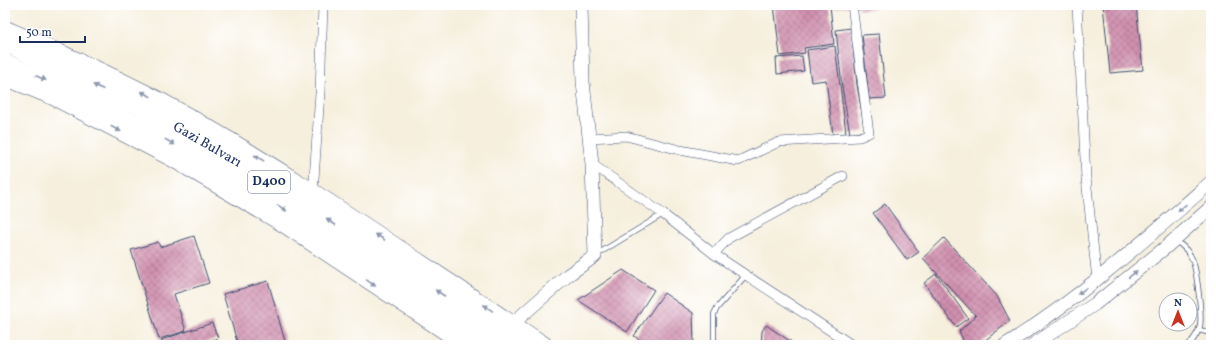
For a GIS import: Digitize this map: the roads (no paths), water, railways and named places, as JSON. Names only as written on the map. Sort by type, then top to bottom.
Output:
[{"type":"highway","points":[[5,29],[118,80],[162,102],[260,159],[544,345]]},
{"type":"highway","name":"Gazi Bulvarı","points":[[5,43],[140,107],[244,165],[519,345]]},
{"type":"highway","name":"Gazi Bulvarı","points":[[5,62],[71,91],[139,125],[239,180],[484,343]]},
{"type":"highway","points":[[5,77],[54,97],[172,158],[284,224],[466,345]]},
{"type":"street","points":[[313,193],[320,93],[323,5]]},
{"type":"street","points":[[512,324],[568,275],[594,256],[592,164],[584,82],[581,5]]},
{"type":"street","points":[[590,138],[626,136],[680,150],[738,161],[779,142],[865,136],[869,133],[852,5]]},
{"type":"street","points":[[1077,5],[1086,178],[1097,280]]},
{"type":"street","points":[[592,164],[663,214],[714,254],[852,345]]},
{"type":"street","points":[[714,254],[729,238],[843,176]]},
{"type":"street","points":[[1005,345],[1026,332],[1116,265],[1211,182]]},
{"type":"street","points":[[1033,345],[1095,304],[1175,239],[1211,207]]},
{"type":"lane","points":[[594,256],[663,214]]},
{"type":"lane","points":[[1175,239],[1190,254],[1195,267],[1198,292]]},
{"type":"lane","points":[[714,345],[714,314],[716,308],[746,275]]},
{"type":"lane","points":[[1198,296],[1200,316],[1198,330],[1211,333]]},
{"type":"lane","points":[[1189,345],[1197,332]]}]
